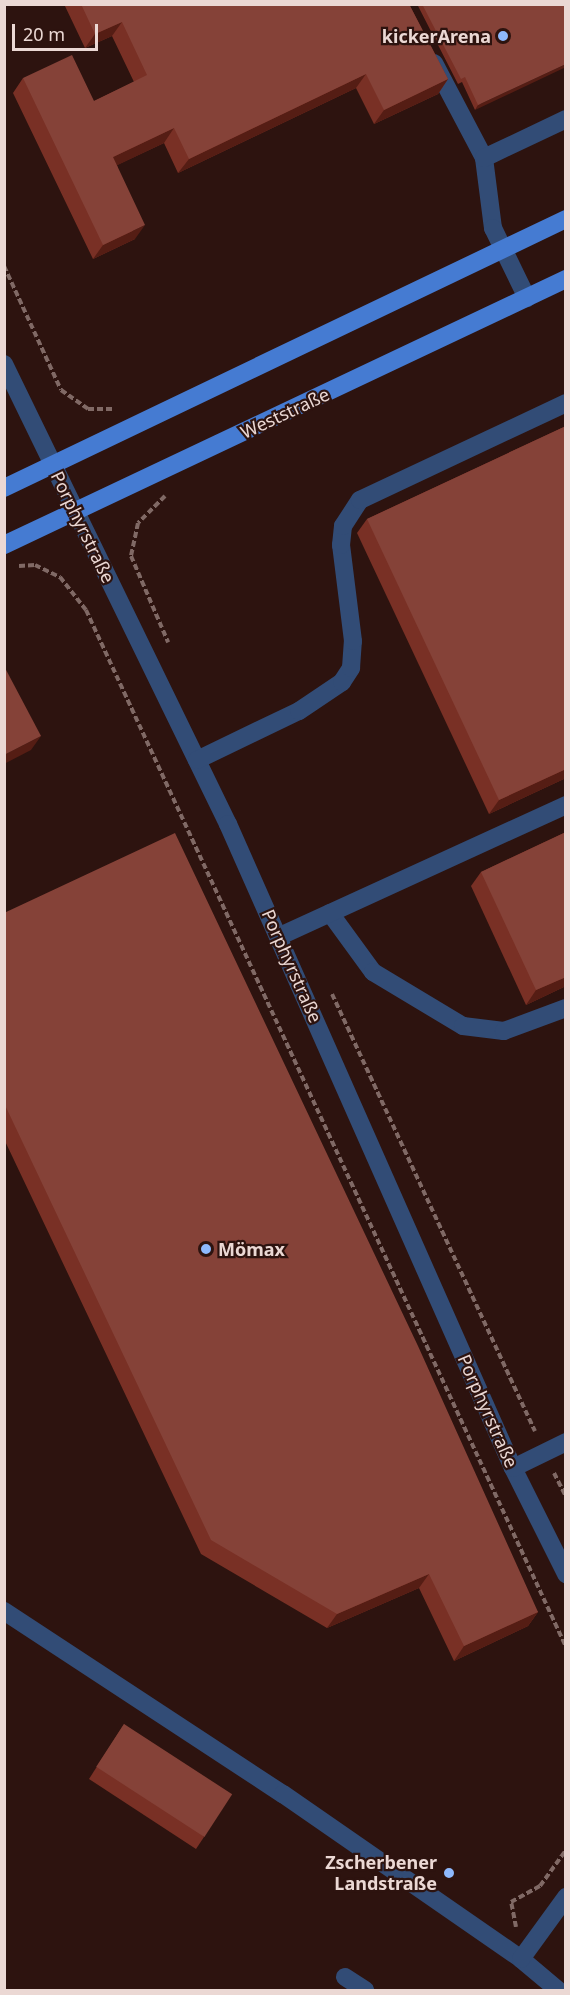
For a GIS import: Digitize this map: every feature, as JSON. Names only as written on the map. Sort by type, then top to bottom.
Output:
[{"type":"main road","points":[[4,488],[566,219]]},
{"type":"main road","name":"Weststraße","points":[[4,545],[76,513],[566,279]]},
{"type":"street","points":[[424,44],[484,158],[493,228],[527,298]]},
{"type":"street","points":[[484,158],[566,119]]},
{"type":"street","name":"Porphyrstraße","points":[[4,364],[280,936],[513,1468],[566,1574]]},
{"type":"street","points":[[197,760],[299,711],[342,682],[351,669],[353,641],[341,545],[343,526],[360,500],[566,403]]},
{"type":"street","points":[[280,936],[566,805]]},
{"type":"street","points":[[330,913],[350,946],[373,972],[463,1026],[504,1031],[566,1008]]},
{"type":"street","points":[[513,1468],[566,1442]]},
{"type":"street","points":[[4,1611],[283,1794],[521,1959],[558,1990]]},
{"type":"street","points":[[521,1959],[566,1897]]},
{"type":"street","points":[[345,1977],[365,1990]]},
{"type":"path","points":[[4,266],[53,379],[71,400]]},
{"type":"path","points":[[134,533],[134,567],[173,653]]},
{"type":"path","points":[[10,568],[35,565],[48,569],[70,586],[86,610],[566,1647]]},
{"type":"path","points":[[330,991],[566,1497]]},
{"type":"path","points":[[521,1959],[511,1902],[540,1886],[566,1850]]},
{"type":"building","points":[[81,4],[409,4],[448,79],[384,110],[366,74],[189,159],[174,128],[113,157],[145,225],[103,245],[23,78],[72,55],[94,101],[147,75],[122,22],[95,34]]},
{"type":"building","name":"kickerArena","points":[[422,4],[566,4],[566,64],[478,105],[465,77],[461,79]]},
{"type":"building","points":[[566,426],[566,769],[499,800],[367,519]]},
{"type":"building","points":[[4,666],[41,736],[4,755]]},
{"type":"building","points":[[566,832],[566,977],[536,990],[481,872]]},
{"type":"building","name":"Mömax","points":[[175,833],[418,1346],[538,1612],[464,1646],[429,1574],[337,1614],[211,1540],[4,1103],[4,913]]},
{"type":"building","points":[[124,1724],[232,1794],[204,1837],[96,1767]]},
{"type":"place","name":"kickerArena","points":[[503,36]]},
{"type":"place","name":"Mömax","points":[[206,1249]]},
{"type":"place","name":"Zscherbener Landstraße","points":[[449,1873]]}]
